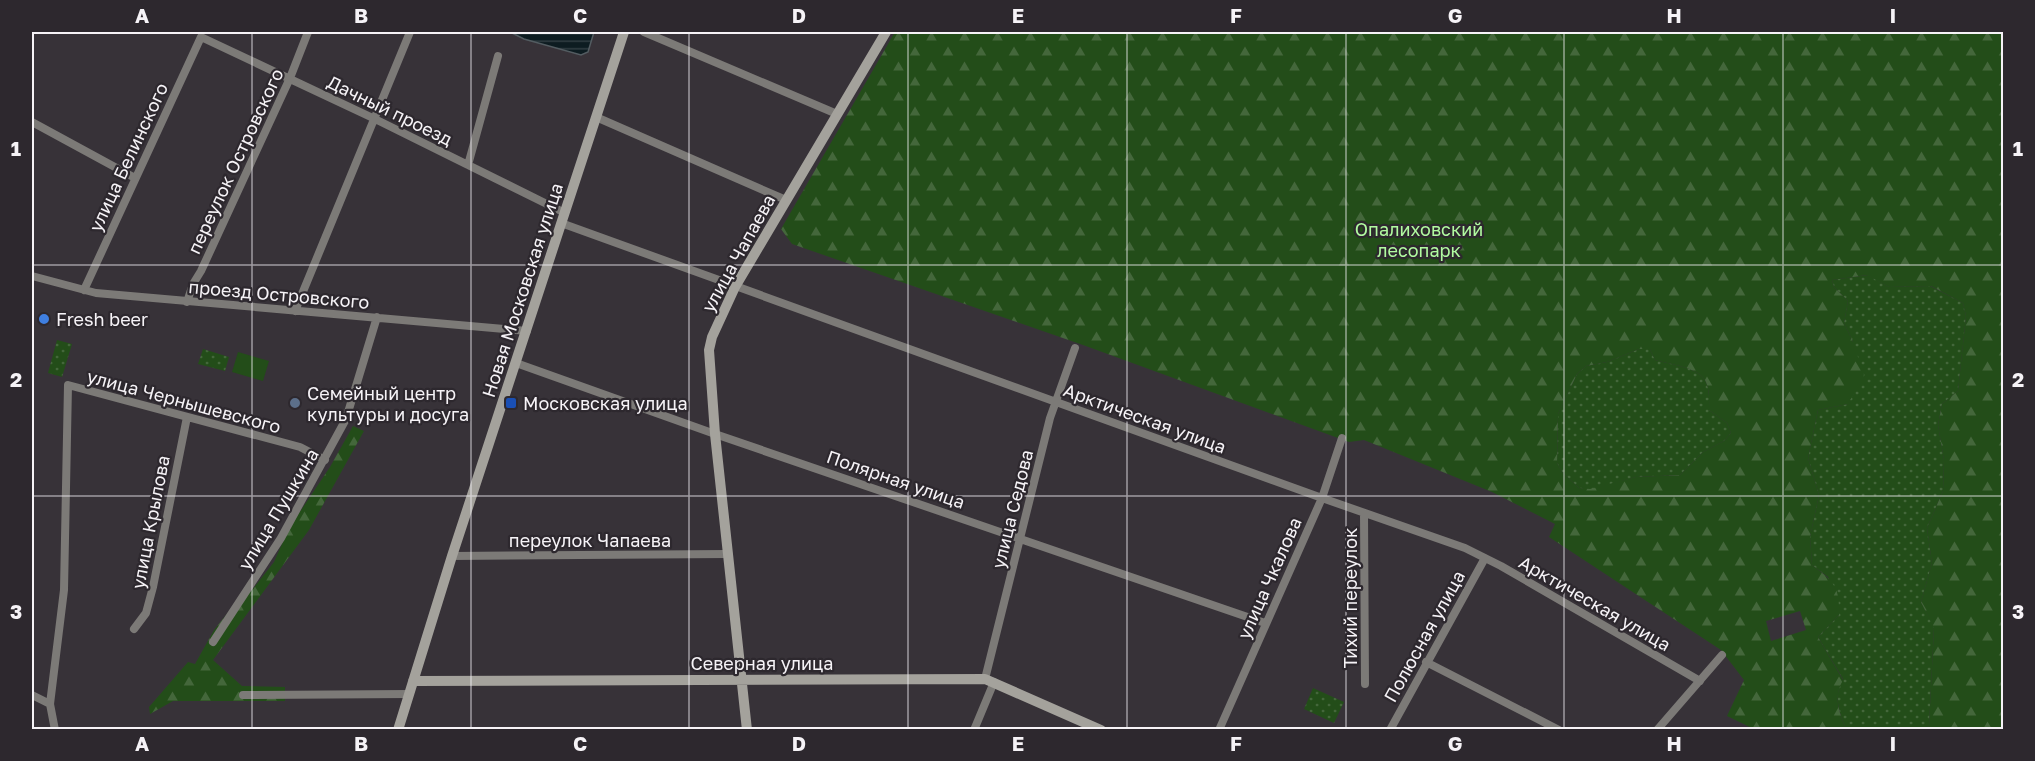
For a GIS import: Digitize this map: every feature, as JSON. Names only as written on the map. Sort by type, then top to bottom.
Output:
[{"type":"street","name":"переулок Островского","points":[[187,302],[193,284],[290,78],[308,32]]},
{"type":"street","points":[[296,311],[410,32]]},
{"type":"street","name":"Новая Московская улица","points":[[398,729],[452,556],[624,32]]},
{"type":"street","points":[[644,32],[837,114]]},
{"type":"street","name":"улица Чапаева","points":[[747,729],[715,434],[709,350],[712,337],[735,287],[886,32]]},
{"type":"street","name":"Дачный проезд","points":[[201,37],[468,165],[563,218]]},
{"type":"street","name":"улица Белинского","points":[[84,290],[201,37]]},
{"type":"street","points":[[468,165],[498,56]]},
{"type":"street","points":[[596,117],[786,200]]},
{"type":"street","points":[[32,122],[135,178]]},
{"type":"street","name":"Арктическая улица","points":[[563,218],[735,287],[1444,540],[1485,558],[1700,681]]},
{"type":"street","name":"проезд Островского","points":[[32,276],[84,290],[187,302],[526,331]]},
{"type":"street","name":"улица Пушкина","points":[[213,642],[281,538],[346,419],[376,317]]},
{"type":"street","name":"улица Седова","points":[[974,729],[990,681],[1021,537],[1050,418],[1075,348]]},
{"type":"street","name":"Полярная улица","points":[[516,363],[715,434],[1021,537],[1265,623]]},
{"type":"street","name":"улица Чернышевского","points":[[50,704],[64,590],[68,385],[300,447],[325,460]]},
{"type":"street","name":"улица Крылова","points":[[134,629],[146,613],[153,587],[186,417]]},
{"type":"street","name":"улица Чкалова","points":[[1220,729],[1322,498],[1342,438]]},
{"type":"street","name":"Тихий переулок","points":[[1364,513],[1365,684]]},
{"type":"street","name":"переулок Чапаева","points":[[452,556],[728,554]]},
{"type":"street","name":"Полюсная улица","points":[[1390,729],[1485,558]]},
{"type":"street","points":[[1657,729],[1722,655]]},
{"type":"street","points":[[1426,662],[1559,729]]},
{"type":"street","name":"Северная улица","points":[[413,681],[990,681],[1101,729]]},
{"type":"street","points":[[243,695],[409,694]]},
{"type":"street","points":[[32,695],[50,704],[55,729]]},
{"type":"green space","name":"Опалиховский лесопарк","points":[[895,32],[2003,32],[2003,729],[1923,729],[1929,726],[1934,628],[1921,602],[1932,563],[1927,528],[1943,491],[1944,460],[1938,425],[1942,404],[1958,391],[1966,316],[1963,303],[1931,286],[1889,287],[1867,275],[1832,280],[1834,287],[1848,301],[1844,323],[1864,375],[1848,404],[1818,410],[1808,458],[1819,495],[1810,537],[1812,565],[1826,576],[1837,591],[1839,615],[1818,637],[1843,680],[1838,698],[1839,711],[1846,729],[1756,730],[1727,716],[1744,680],[1721,650],[1549,537],[1555,524],[1492,492],[1364,440],[1349,442],[1083,345],[792,244],[781,229]],"holes":[[[1639,349],[1650,349],[1655,360],[1689,369],[1701,376],[1708,387],[1709,410],[1727,423],[1731,433],[1724,441],[1703,452],[1680,475],[1636,477],[1590,489],[1579,488],[1562,472],[1557,463],[1558,414],[1577,374],[1586,366],[1607,362]],[[1800,611],[1806,630],[1771,641],[1766,621]]]},
{"type":"green space","points":[[1868,275],[1889,287],[1930,286],[1963,303],[1966,316],[1958,391],[1942,404],[1938,425],[1944,460],[1943,491],[1927,528],[1932,563],[1921,602],[1934,627],[1929,726],[1923,729],[1846,729],[1839,710],[1838,698],[1843,679],[1818,637],[1839,615],[1828,577],[1812,565],[1810,537],[1819,495],[1808,458],[1818,410],[1848,404],[1853,342],[1844,323],[1848,301],[1834,287],[1832,280]]},
{"type":"green space","points":[[57,340],[72,344],[62,377],[48,373]]},
{"type":"green space","points":[[203,349],[229,357],[225,371],[198,364]]},
{"type":"green space","points":[[1639,349],[1650,349],[1655,360],[1689,369],[1701,376],[1708,387],[1709,410],[1727,423],[1731,433],[1724,441],[1703,452],[1680,475],[1636,477],[1590,490],[1579,488],[1562,472],[1557,463],[1558,414],[1577,374],[1586,366],[1607,362]]},
{"type":"green space","points":[[238,352],[269,361],[263,381],[232,372]]},
{"type":"green space","points":[[353,426],[364,431],[309,530],[213,660],[242,686],[285,687],[285,701],[173,701],[150,714],[149,707],[188,662],[195,664],[214,630],[238,600],[252,590],[274,562],[289,528],[330,467]]},
{"type":"green space","points":[[1313,688],[1344,702],[1334,723],[1304,709]]},
{"type":"shaded area","points":[[510,32],[594,32],[588,52],[581,55],[524,39]]},
{"type":"place","name":"Fresh beer","points":[[44,319]]},
{"type":"place","name":"Семейный центр культуры и досуга","points":[[295,403]]},
{"type":"place","name":"Московская улица","points":[[511,403]]}]
